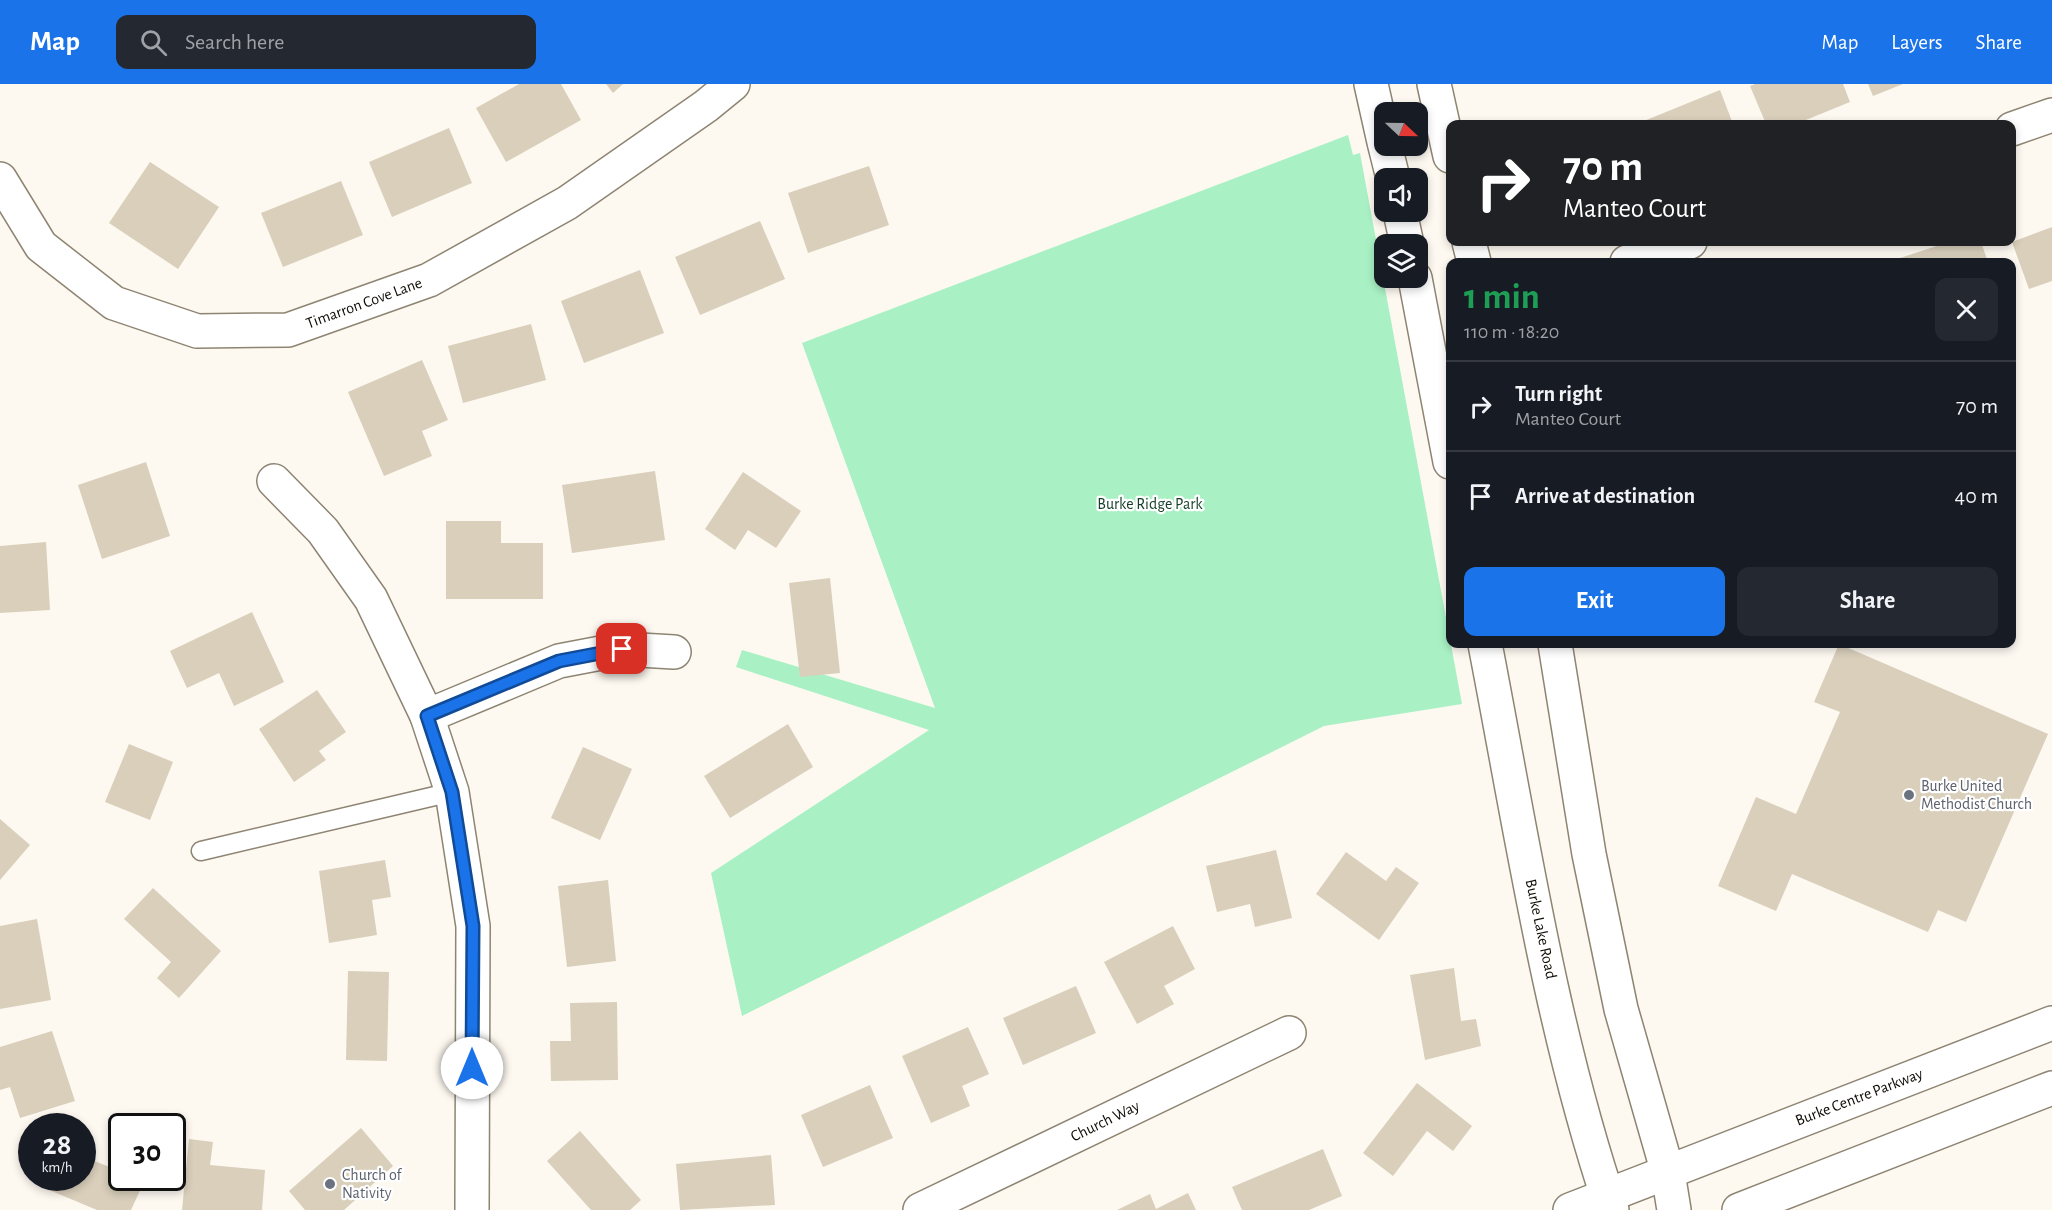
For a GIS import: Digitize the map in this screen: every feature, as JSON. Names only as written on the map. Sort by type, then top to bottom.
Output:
[{"type":"main road","name":"Timarron Cove Lane","points":[[0,179],[41,246],[114,303],[197,331],[288,330],[429,280],[567,203],[733,84]]},
{"type":"main road","points":[[1371,84],[1375,102]]},
{"type":"main road","points":[[1434,84],[1446,138]]},
{"type":"main road","points":[[2016,128],[2052,115]]},
{"type":"main road","points":[[1640,258],[1677,246]]},
{"type":"main road","points":[[1417,288],[1446,441]]},
{"type":"main road","points":[[274,481],[323,531],[372,599],[427,716],[452,792],[473,926],[472,1210]]},
{"type":"main road","name":"Burke Lake Road","points":[[1486,648],[1557,1004],[1594,1160],[1610,1203]]},
{"type":"main road","points":[[1556,648],[1589,854],[1619,998],[1668,1173],[1674,1210]]},
{"type":"main road","points":[[427,716],[559,661],[622,649],[674,652]]},
{"type":"main road","name":"Burke Centre Parkway","points":[[1570,1210],[1610,1203],[1668,1173],[2052,1023]]},
{"type":"main road","name":"Church Way","points":[[920,1210],[1289,1033]]},
{"type":"main road","points":[[1739,1210],[2052,1088]]},
{"type":"lane","points":[[201,851],[452,792]]},
{"type":"green space","name":"Burke Ridge Park","points":[[1348,135],[1353,155],[1360,153],[1375,234],[1374,288],[1385,288],[1446,618],[1446,648],[1452,648],[1462,704],[1324,726],[742,1016],[711,873],[929,730],[736,667],[742,650],[935,708],[802,343]]},
{"type":"building","points":[[519,84],[561,84],[581,120],[506,162],[476,108]]},
{"type":"building","points":[[606,84],[623,84],[613,93]]},
{"type":"building","points":[[1755,84],[1843,84],[1850,102],[1806,120],[1764,120],[1750,86]]},
{"type":"building","points":[[1868,84],[1903,84],[1873,96]]},
{"type":"building","points":[[1720,90],[1731,120],[1646,120]]},
{"type":"building","points":[[449,128],[472,183],[392,217],[369,162]]},
{"type":"building","points":[[150,162],[219,207],[178,269],[109,223]]},
{"type":"building","points":[[869,166],[889,225],[808,253],[788,193]]},
{"type":"building","points":[[341,181],[363,235],[283,267],[261,213]]},
{"type":"building","points":[[760,221],[785,279],[700,315],[675,257]]},
{"type":"building","points":[[2052,227],[2052,281],[2029,289],[2013,246],[2016,246],[2016,240]]},
{"type":"building","points":[[1937,246],[1982,246],[1987,258],[1900,258]]},
{"type":"building","points":[[640,270],[664,333],[584,363],[561,301]]},
{"type":"building","points":[[531,324],[546,380],[463,403],[448,346]]},
{"type":"building","points":[[422,360],[448,420],[422,431],[432,456],[384,476],[348,392]]},
{"type":"building","points":[[146,462],[170,536],[102,559],[78,485]]},
{"type":"building","points":[[655,471],[665,540],[572,553],[562,485]]},
{"type":"building","points":[[743,472],[801,511],[776,548],[748,530],[735,550],[705,529]]},
{"type":"building","points":[[446,521],[501,521],[501,543],[543,543],[543,599],[446,599]]},
{"type":"building","points":[[46,542],[50,610],[0,613],[0,546]]},
{"type":"building","points":[[830,578],[840,673],[800,677],[789,583]]},
{"type":"building","points":[[252,612],[284,682],[234,706],[219,673],[187,688],[170,651]]},
{"type":"building","points":[[1837,648],[1848,648],[2048,734],[1966,922],[1938,910],[1928,932],[1792,874],[1776,911],[1718,886],[1756,797],[1796,814],[1840,712],[1814,702]]},
{"type":"building","points":[[317,690],[346,732],[319,751],[326,760],[294,782],[259,729]]},
{"type":"building","points":[[788,724],[813,767],[730,818],[704,776]]},
{"type":"building","points":[[129,744],[173,762],[150,820],[105,802]]},
{"type":"building","points":[[583,747],[632,769],[600,840],[551,818]]},
{"type":"building","points":[[0,819],[30,845],[0,880]]},
{"type":"building","points":[[1276,850],[1292,918],[1255,927],[1250,904],[1217,912],[1206,866]]},
{"type":"building","points":[[1346,852],[1386,881],[1396,867],[1419,883],[1379,940],[1316,894]]},
{"type":"building","points":[[385,860],[391,897],[372,900],[377,935],[329,943],[319,871]]},
{"type":"building","points":[[608,880],[616,961],[567,967],[558,886]]},
{"type":"building","points":[[153,888],[221,951],[179,998],[157,978],[171,962],[124,919]]},
{"type":"building","points":[[37,919],[51,1000],[0,1009],[0,926]]},
{"type":"building","points":[[1173,926],[1195,969],[1164,986],[1174,1004],[1137,1024],[1104,962]]},
{"type":"building","points":[[1454,968],[1461,1021],[1476,1019],[1481,1046],[1425,1060],[1410,975]]},
{"type":"building","points":[[348,971],[389,972],[387,1061],[346,1060]]},
{"type":"building","points":[[1076,986],[1096,1033],[1023,1065],[1003,1018]]},
{"type":"building","points":[[617,1002],[618,1080],[551,1081],[550,1041],[571,1041],[570,1003]]},
{"type":"building","points":[[968,1027],[989,1074],[962,1086],[970,1106],[931,1123],[902,1056]]},
{"type":"building","points":[[52,1031],[75,1101],[36,1113],[18,1113],[10,1087],[0,1090],[0,1047]]},
{"type":"building","points":[[1417,1083],[1472,1126],[1453,1151],[1427,1131],[1393,1176],[1363,1153]]},
{"type":"building","points":[[870,1085],[893,1138],[823,1167],[801,1115]]},
{"type":"building","points":[[361,1128],[393,1166],[344,1210],[305,1210],[289,1191]]},
{"type":"building","points":[[580,1131],[641,1200],[630,1210],[591,1210],[547,1161]]},
{"type":"building","points":[[189,1139],[213,1142],[210,1165],[265,1170],[262,1210],[182,1210],[184,1191],[186,1191]]},
{"type":"building","points":[[1323,1149],[1342,1196],[1309,1210],[1242,1210],[1232,1187]]},
{"type":"building","points":[[771,1155],[775,1205],[680,1210],[676,1164]]},
{"type":"building","points":[[96,1162],[108,1166],[108,1191],[140,1191],[131,1210],[97,1210],[52,1191],[96,1191]]},
{"type":"building","points":[[1188,1193],[1196,1210],[1117,1210],[1150,1194],[1156,1209]]},
{"type":"place","name":"Burke United Methodist Church","points":[[1909,795]]},
{"type":"place","name":"Church of Nativity","points":[[330,1184]]},
{"type":"route","points":[[472,1068],[473,926],[452,792],[427,716],[559,661],[622,649]]}]
